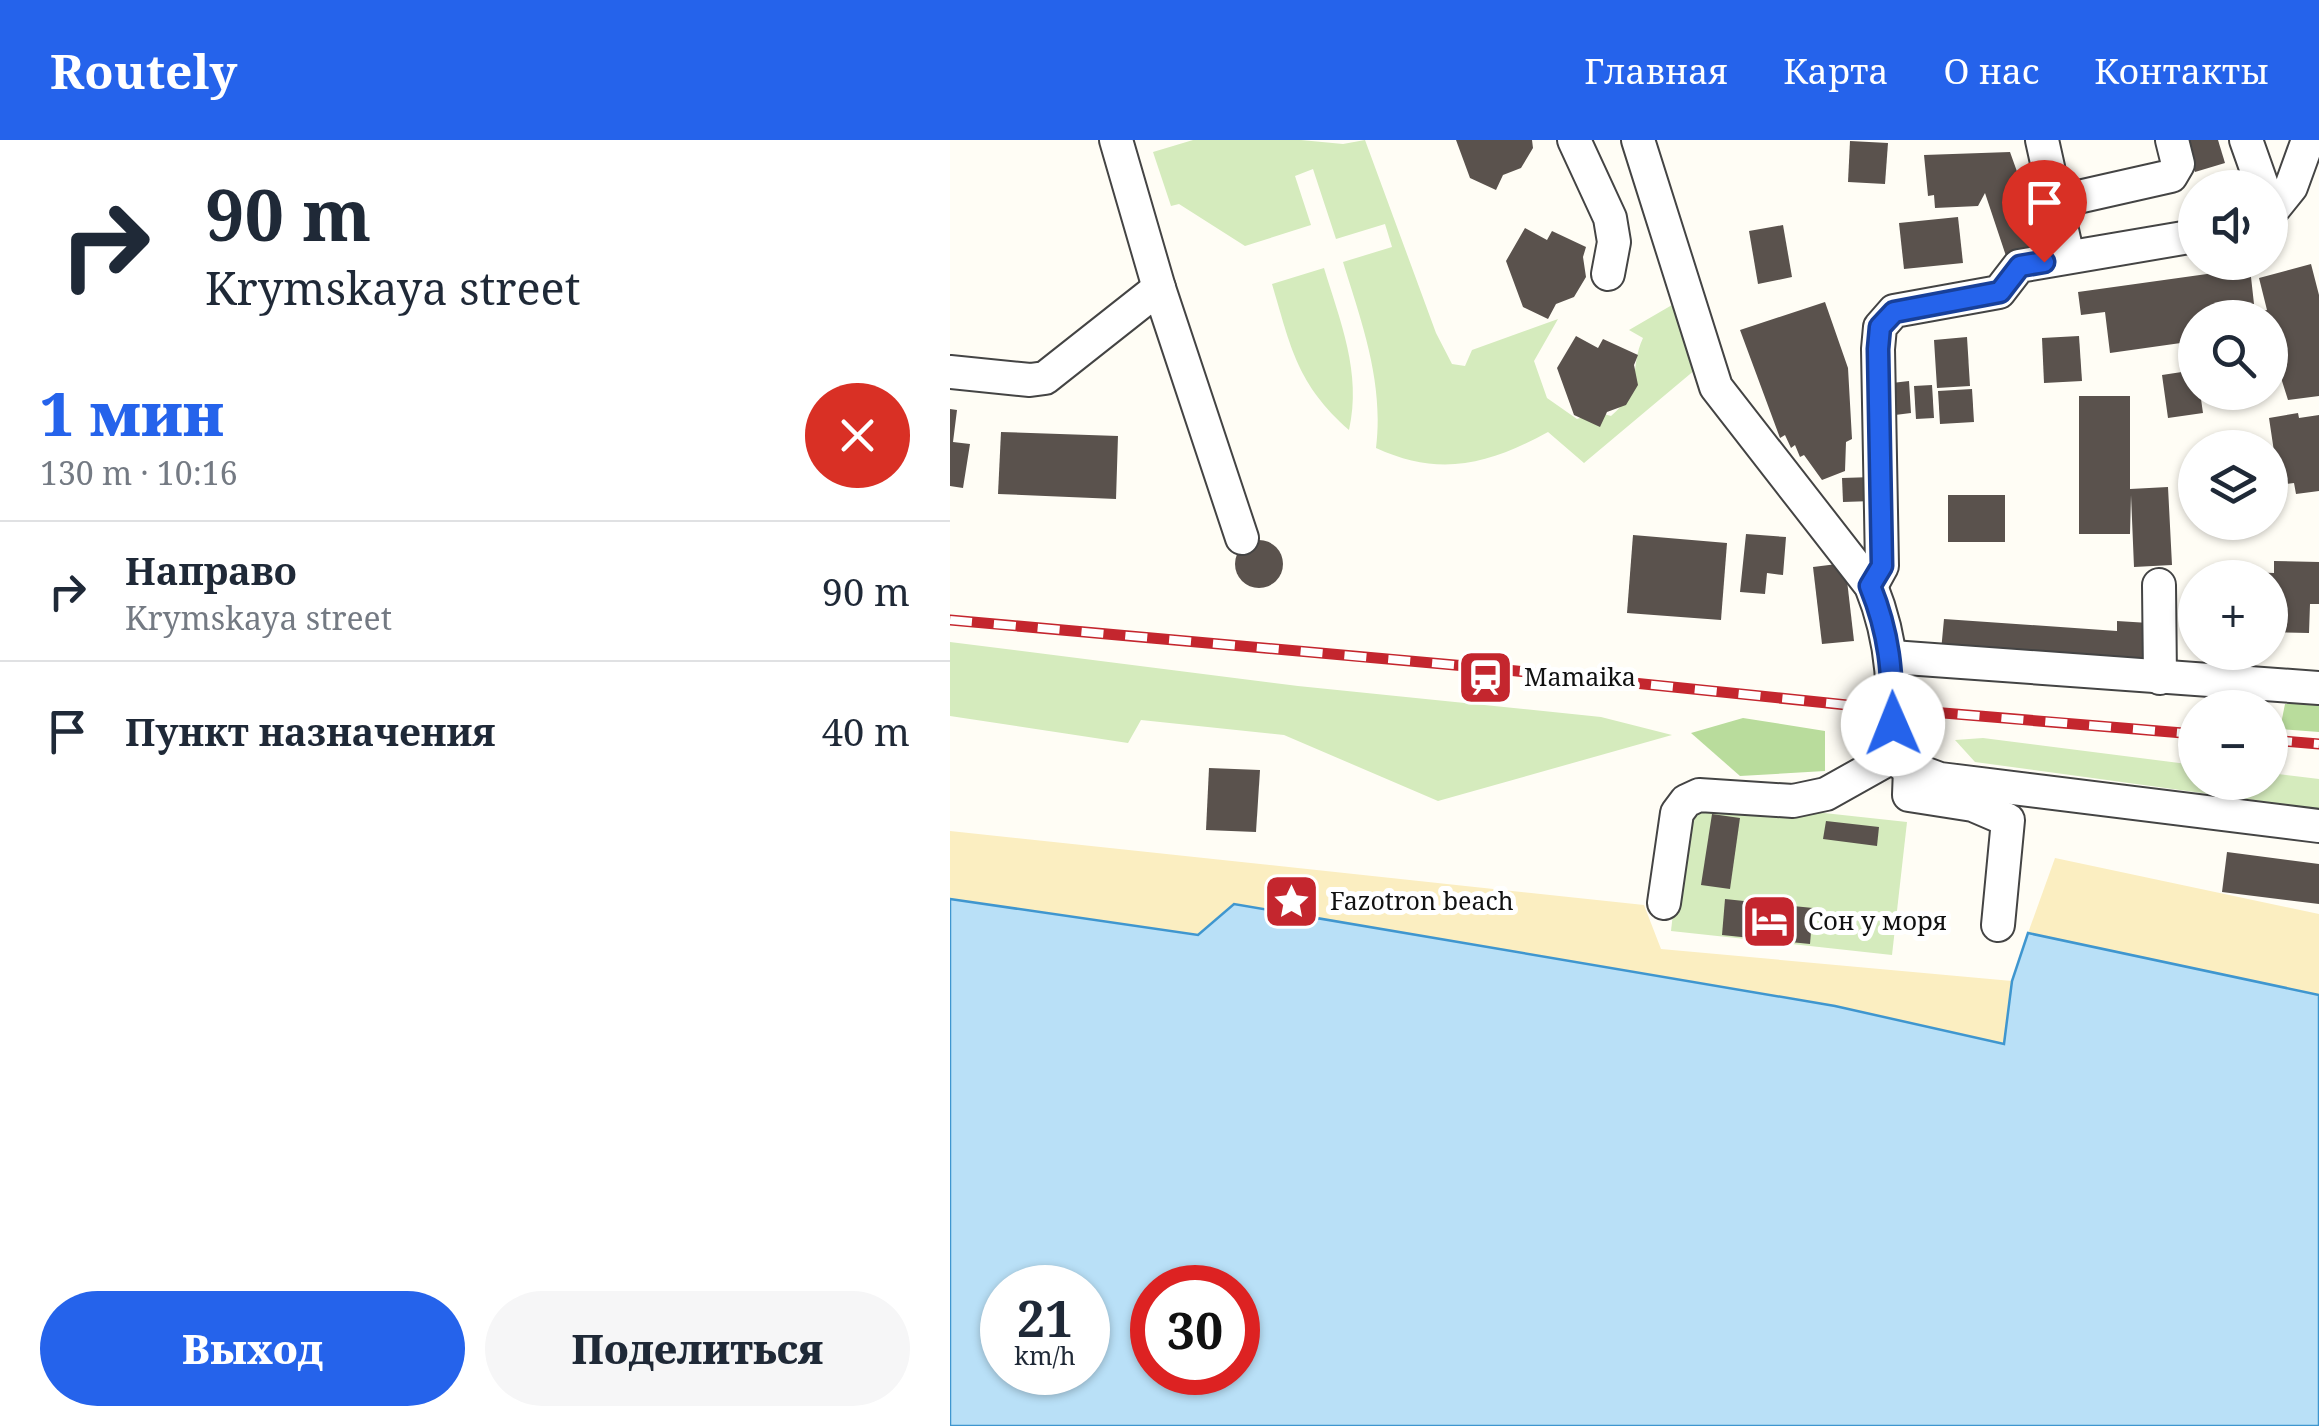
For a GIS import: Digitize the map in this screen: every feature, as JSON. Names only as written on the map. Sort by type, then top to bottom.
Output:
[{"type":"street","points":[[1116,140],[1242,538]]},
{"type":"street","points":[[1574,140],[1610,218],[1614,242],[1608,274]]},
{"type":"street","points":[[1638,140],[1716,386],[1870,586],[1885,622],[1908,795],[1972,805],[2008,820],[1998,925]]},
{"type":"street","points":[[2042,140],[2068,257]]},
{"type":"street","points":[[2056,202],[2171,176],[2178,164],[2172,140]]},
{"type":"street","points":[[2246,140],[2257,170]]},
{"type":"street","points":[[2288,189],[2309,161]]},
{"type":"street","points":[[1870,586],[1882,566],[1880,327],[1894,312],[2000,292],[2020,266],[2178,239]]},
{"type":"street","points":[[950,372],[1045,378],[1160,288]]},
{"type":"street","points":[[2159,585],[2160,678]]},
{"type":"street","points":[[1892,657],[2319,688]]},
{"type":"street","points":[[1664,903],[1677,813],[1686,802],[1699,796],[1793,800],[1826,794],[1901,762],[1940,779],[2319,826]]},
{"type":"green space","points":[[1193,140],[1343,144],[1365,140],[1436,333],[1452,364],[1465,366],[1472,350],[1558,319],[1534,361],[1547,398],[1577,419],[1597,412],[1611,416],[1628,397],[1643,338],[1629,330],[1672,305],[1685,338],[1702,364],[1584,463],[1548,432],[1505,452],[1463,463],[1421,462],[1376,448],[1374,376],[1343,262],[1392,247],[1385,224],[1336,239],[1313,169],[1295,176],[1311,225],[1245,246],[1179,204],[1171,206],[1153,152]]},
{"type":"green space","points":[[1324,268],[1351,368],[1349,430],[1318,397],[1298,364],[1272,284]]},
{"type":"green space","points":[[950,642],[1298,686],[1601,717],[1672,735],[1438,801],[1284,735],[1141,720],[1128,743],[950,716]]},
{"type":"green space","points":[[2288,704],[2319,704],[2319,732],[2288,730]]},
{"type":"green space","points":[[1743,718],[1825,731],[1825,771],[1740,776],[1691,733]]},
{"type":"green space","points":[[1983,738],[2178,763],[2178,790],[1975,762],[1955,740]]},
{"type":"green space","points":[[2288,775],[2319,779],[2319,809],[2253,800],[2288,800]]},
{"type":"green space","points":[[1686,798],[1907,822],[1892,955],[1671,931]]},
{"type":"sand","name":"Fazotron beach","points":[[950,831],[1644,905],[1661,949],[2012,981],[2004,1045],[1835,1006],[1638,975],[1198,935],[950,899]]},
{"type":"sand","points":[[2055,858],[2319,914],[2319,995],[2028,933]]},
{"type":"water","points":[[950,899],[1198,935],[1234,904],[1835,1006],[2004,1044],[2012,981],[2028,933],[2319,995],[2319,1426],[950,1426]]},
{"type":"building","points":[[1456,140],[1532,140],[1533,148],[1521,168],[1503,175],[1496,190],[1470,178]]},
{"type":"building","points":[[2184,140],[2218,140],[2225,163],[2194,170]]},
{"type":"building","points":[[1850,141],[1888,143],[1885,184],[1848,182]]},
{"type":"building","points":[[2010,152],[2043,244],[2006,256],[1985,193],[1978,206],[1935,208],[1934,195],[1928,196],[1924,155]]},
{"type":"building","points":[[1958,217],[1963,263],[1904,269],[1899,223]]},
{"type":"building","points":[[1783,225],[1792,277],[1758,284],[1749,231]]},
{"type":"building","points":[[1525,228],[1547,240],[1552,231],[1586,247],[1586,277],[1574,297],[1556,304],[1548,319],[1523,307],[1506,261]]},
{"type":"building","points":[[2311,264],[2319,295],[2319,396],[2288,400],[2288,300],[2264,300],[2260,280],[2288,280],[2288,270]]},
{"type":"building","points":[[2178,278],[2251,280],[2254,300],[2178,300],[2178,343],[2110,353],[2105,312],[2081,315],[2078,292]]},
{"type":"building","points":[[1825,302],[1848,368],[1852,439],[1846,442],[1845,471],[1822,480],[1804,455],[1800,457],[1795,445],[1791,448],[1785,435],[1780,438],[1740,330]]},
{"type":"building","points":[[1576,336],[1598,348],[1603,339],[1638,355],[1634,365],[1638,385],[1626,405],[1607,412],[1600,427],[1574,415],[1557,368]]},
{"type":"building","points":[[2079,336],[2082,381],[2044,383],[2042,338]]},
{"type":"building","points":[[1967,337],[1970,386],[1937,388],[1934,340]]},
{"type":"building","points":[[2178,373],[2178,410],[2203,413],[2168,418],[2162,375]]},
{"type":"building","points":[[1909,381],[1911,413],[1895,415],[1892,383]]},
{"type":"building","points":[[1932,385],[1934,418],[1916,419],[1914,386]]},
{"type":"building","points":[[1972,389],[1974,422],[1940,424],[1938,391]]},
{"type":"building","points":[[2079,396],[2130,396],[2130,489],[2168,487],[2172,565],[2134,567],[2131,495],[2130,534],[2079,534]]},
{"type":"building","points":[[950,409],[957,410],[953,442],[970,444],[963,488],[950,486]]},
{"type":"building","points":[[2298,413],[2299,418],[2319,415],[2319,491],[2296,494],[2294,483],[2288,484],[2288,430],[2271,430],[2269,418]]},
{"type":"building","points":[[1001,432],[1118,436],[1116,499],[998,494]]},
{"type":"building","points":[[1873,477],[1873,501],[1843,502],[1842,478]]},
{"type":"building","points":[[1948,495],[2005,495],[2005,542],[1948,542]]},
{"type":"building","points":[[1746,534],[1786,537],[1783,575],[1767,573],[1765,594],[1740,592]]},
{"type":"building","points":[[1633,535],[1727,543],[1721,620],[1627,613]]},
{"type":"building","points":[[1259,540],[1276,547],[1283,564],[1276,581],[1259,588],[1242,581],[1235,564],[1242,547]]},
{"type":"building","points":[[2288,561],[2319,562],[2319,604],[2310,604],[2309,633],[2288,632]]},
{"type":"building","points":[[1845,563],[1854,641],[1822,644],[1813,567]]},
{"type":"building","points":[[1944,619],[2117,631],[2117,621],[2149,623],[2146,657],[2141,663],[1941,651]]},
{"type":"building","points":[[1209,768],[1260,770],[1256,832],[1206,830]]},
{"type":"building","points":[[1712,814],[1740,818],[1730,889],[1701,885]]},
{"type":"building","points":[[1826,821],[1879,827],[1877,846],[1823,839]]},
{"type":"building","points":[[2227,852],[2319,864],[2319,904],[2222,892]]},
{"type":"building","points":[[1725,899],[1813,908],[1810,944],[1722,935]]},
{"type":"railway","points":[[950,620],[2178,733]]},
{"type":"railway","points":[[2288,741],[2319,744]]},
{"type":"place","name":"Mamaika","points":[[1485,677]]},
{"type":"place","name":"Fazotron beach","points":[[1291,901]]},
{"type":"place","name":"Сон у моря","points":[[1769,921]]},
{"type":"route","points":[[1893,724],[1892,657],[1885,622],[1870,586],[1882,566],[1880,327],[1894,312],[2000,292],[2020,266],[2044,262]]}]
